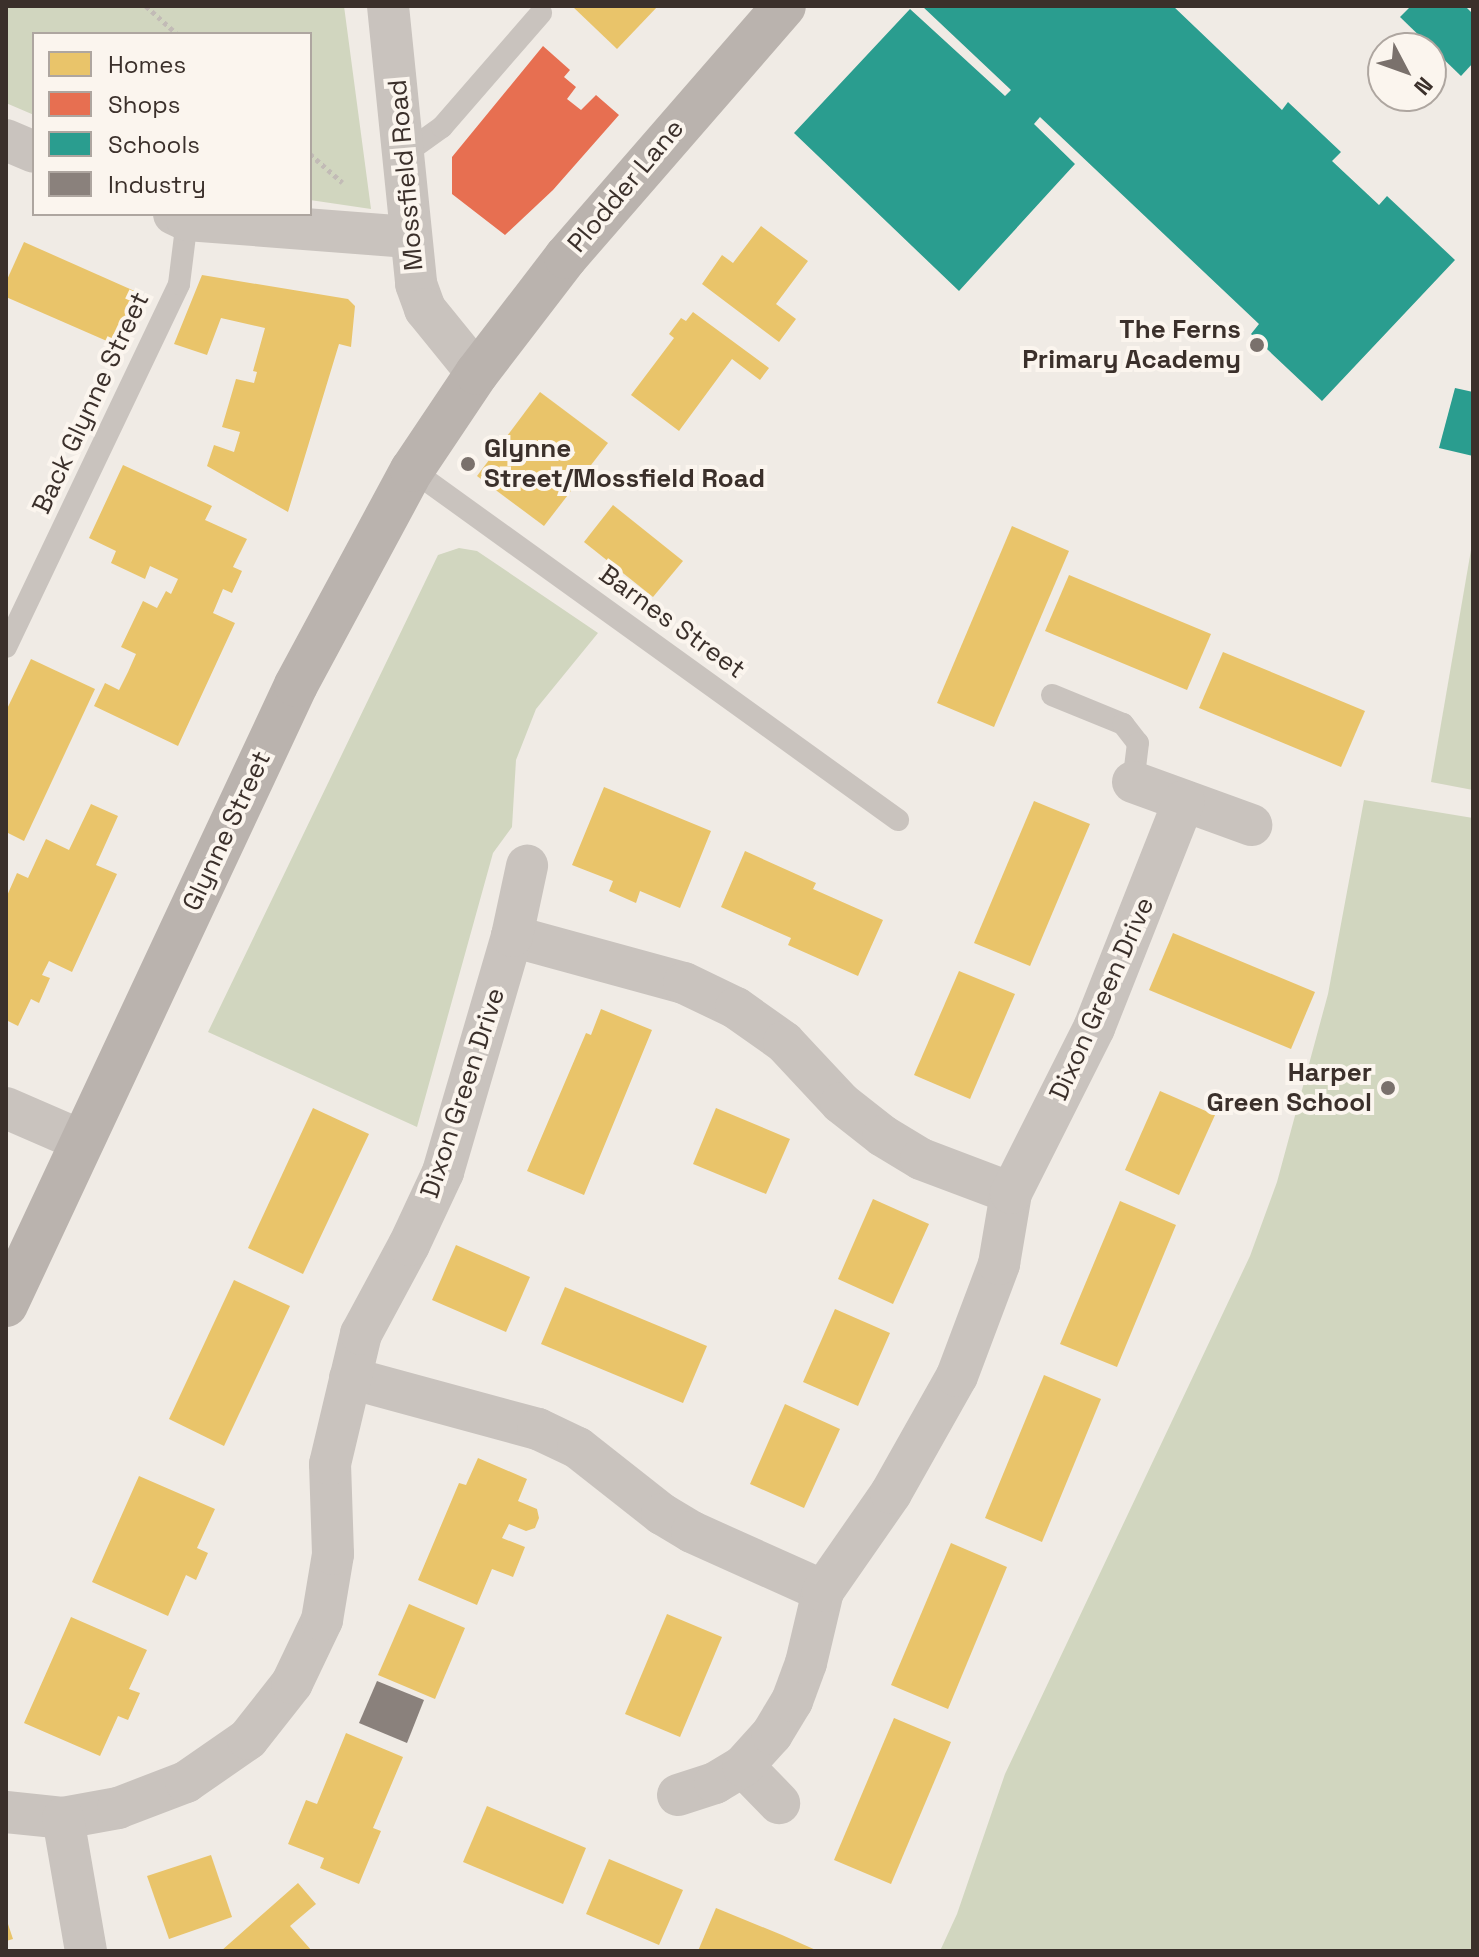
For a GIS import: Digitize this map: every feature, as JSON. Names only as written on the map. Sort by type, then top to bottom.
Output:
[{"type":"main road","name":"Plodder Lane","points":[[477,373],[566,257],[784,6]]},
{"type":"main road","name":"Glynne Street","points":[[6,1305],[296,685],[412,470],[477,373]]},
{"type":"street","name":"Mossfield Road","points":[[388,6],[408,237],[416,284],[425,309],[477,373]]},
{"type":"street","points":[[6,140],[32,151]]},
{"type":"street","points":[[181,217],[408,237]]},
{"type":"street","points":[[1133,782],[1251,825]]},
{"type":"street","name":"Dixon Green Drive","points":[[678,1795],[715,1783],[743,1766],[772,1734],[792,1701],[806,1663],[823,1591],[891,1493],[957,1376],[999,1264],[1011,1193],[1094,1028],[1184,801]]},
{"type":"street","name":"Dixon Green Drive","points":[[6,1812],[63,1818],[118,1808],[186,1782],[248,1739],[292,1683],[322,1620],[333,1554],[330,1464],[350,1378],[369,1314],[409,1245],[443,1172],[512,936],[527,866]]},
{"type":"street","points":[[512,936],[684,983],[736,1008],[784,1042],[841,1103],[883,1136],[921,1159],[1011,1193]]},
{"type":"street","points":[[6,1108],[82,1141]]},
{"type":"street","points":[[350,1378],[538,1429],[578,1448],[662,1514],[692,1532],[823,1591]]},
{"type":"street","points":[[743,1766],[779,1803]]},
{"type":"street","points":[[63,1818],[86,1951]]},
{"type":"lane","points":[[403,155],[442,127],[541,13]]},
{"type":"lane","name":"Back Glynne Street","points":[[6,647],[179,284],[181,217]]},
{"type":"lane","name":"Barnes Street","points":[[412,470],[898,820]]},
{"type":"lane","points":[[1052,695],[1123,724],[1138,743],[1133,782]]},
{"type":"path","points":[[146,6],[175,32]]},
{"type":"green space","points":[[6,6],[344,6],[371,209],[312,200],[312,32],[32,32],[32,114],[6,103]]},
{"type":"green space","points":[[459,548],[477,551],[598,633],[536,709],[516,760],[512,827],[493,853],[417,1127],[208,1032],[438,555]]},
{"type":"green space","points":[[1473,550],[1473,790],[1431,782]]},
{"type":"green space","name":"Harper Green School","points":[[1364,800],[1473,818],[1473,1951],[940,1951],[957,1914],[1005,1774],[1250,1256],[1277,1182],[1328,994]]},
{"type":"building: Homes","points":[[572,6],[658,6],[617,49]]},
{"type":"building: Homes","points":[[761,226],[808,261],[776,304],[796,319],[779,342],[702,284],[722,255],[733,263]]},
{"type":"building: Homes","points":[[24,242],[139,293],[116,345],[6,297],[6,282]]},
{"type":"building: Homes","points":[[202,275],[348,299],[355,306],[351,347],[339,344],[288,512],[207,466],[214,445],[234,452],[240,432],[222,427],[236,379],[254,383],[257,372],[253,371],[265,328],[221,318],[207,355],[174,344]]},
{"type":"building: Homes","points":[[693,312],[769,368],[760,380],[732,359],[679,431],[631,395],[674,338],[669,334],[681,318],[686,321]]},
{"type":"building: Homes","points":[[540,392],[608,443],[544,526],[477,476]]},
{"type":"building: Homes","points":[[123,465],[212,506],[205,520],[247,539],[233,567],[242,571],[232,593],[223,589],[213,613],[235,623],[178,746],[94,706],[105,683],[119,690],[128,672],[136,654],[121,647],[143,601],[157,608],[166,591],[171,594],[178,579],[150,566],[145,579],[111,563],[116,551],[89,538]]},
{"type":"building: Homes","points":[[613,505],[683,561],[653,597],[584,542]]},
{"type":"building: Homes","points":[[1012,526],[1069,551],[994,727],[937,703]]},
{"type":"building: Homes","points":[[1069,575],[1211,634],[1187,690],[1045,631]]},
{"type":"building: Homes","points":[[1223,652],[1365,711],[1341,767],[1199,708]]},
{"type":"building: Homes","points":[[31,659],[95,689],[24,841],[6,832],[6,711]]},
{"type":"building: Homes","points":[[604,787],[711,831],[680,908],[640,891],[636,903],[609,891],[613,881],[572,865]]},
{"type":"building: Homes","points":[[1034,801],[1090,824],[1030,966],[974,943]]},
{"type":"building: Homes","points":[[91,804],[118,816],[96,865],[117,874],[72,972],[49,961],[42,975],[50,978],[39,1003],[31,999],[18,1026],[6,1020],[6,898],[17,873],[28,878],[46,839],[69,850]]},
{"type":"building: Homes","points":[[745,851],[816,883],[813,889],[883,920],[858,976],[788,945],[791,938],[721,907]]},
{"type":"building: Homes","points":[[1173,933],[1315,992],[1291,1049],[1149,990]]},
{"type":"building: Homes","points":[[959,971],[1015,994],[970,1099],[914,1075]]},
{"type":"building: Homes","points":[[601,1009],[652,1030],[584,1195],[527,1171],[586,1033],[591,1035]]},
{"type":"building: Homes","points":[[1160,1091],[1215,1115],[1179,1195],[1125,1170]]},
{"type":"building: Homes","points":[[313,1108],[369,1134],[303,1274],[248,1248]]},
{"type":"building: Homes","points":[[716,1108],[790,1139],[766,1194],[693,1164]]},
{"type":"building: Homes","points":[[873,1199],[929,1224],[893,1304],[838,1279]]},
{"type":"building: Homes","points":[[1120,1201],[1176,1225],[1117,1367],[1060,1344]]},
{"type":"building: Homes","points":[[456,1245],[530,1277],[506,1332],[432,1300]]},
{"type":"building: Homes","points":[[234,1280],[290,1306],[224,1446],[169,1419]]},
{"type":"building: Homes","points":[[565,1287],[707,1346],[683,1403],[541,1344]]},
{"type":"building: Homes","points":[[835,1309],[890,1333],[858,1406],[803,1382]]},
{"type":"building: Homes","points":[[1044,1375],[1101,1399],[1042,1542],[985,1518]]},
{"type":"building: Homes","points":[[785,1404],[840,1429],[804,1508],[750,1484]]},
{"type":"building: Homes","points":[[478,1458],[527,1479],[518,1501],[537,1509],[539,1518],[535,1528],[526,1531],[509,1524],[502,1538],[525,1547],[513,1577],[492,1569],[477,1605],[418,1580],[459,1483],[466,1485]]},
{"type":"building: Homes","points":[[139,1476],[215,1509],[197,1548],[208,1553],[196,1580],[186,1575],[168,1616],[92,1582]]},
{"type":"building: Homes","points":[[951,1543],[1007,1567],[948,1709],[891,1685]]},
{"type":"building: Homes","points":[[409,1604],[465,1628],[435,1699],[378,1675]]},
{"type":"building: Homes","points":[[667,1614],[722,1637],[680,1737],[625,1714]]},
{"type":"building: Homes","points":[[71,1617],[147,1650],[129,1689],[140,1693],[128,1720],[118,1716],[100,1756],[24,1723]]},
{"type":"building: Homes","points":[[894,1718],[951,1742],[891,1884],[834,1860]]},
{"type":"building: Homes","points":[[346,1733],[403,1757],[373,1828],[381,1831],[359,1884],[320,1868],[324,1858],[288,1844],[306,1800],[317,1804]]},
{"type":"building: Homes","points":[[487,1806],[586,1848],[563,1904],[463,1862]]},
{"type":"building: Homes","points":[[211,1855],[232,1917],[169,1939],[147,1876]]},
{"type":"building: Homes","points":[[609,1859],[683,1890],[659,1945],[586,1914]]},
{"type":"building: Homes","points":[[298,1883],[316,1904],[290,1926],[312,1951],[221,1951]]},
{"type":"building: Homes","points":[[716,1908],[782,1935],[818,1951],[698,1951]]},
{"type":"building: Homes","points":[[6,1918],[13,1939],[6,1941]]},
{"type":"building: Shops","points":[[543,46],[570,70],[564,77],[576,87],[567,99],[581,110],[596,95],[619,115],[553,190],[505,235],[452,194],[452,157]]},
{"type":"building: Schools","points":[[922,6],[1173,6],[1282,110],[1288,102],[1341,152],[1332,161],[1379,205],[1387,196],[1455,260],[1322,401],[1251,334],[1259,324],[1040,117],[1034,124],[1075,164],[959,291],[794,133],[910,9],[1005,96],[1011,90]]},
{"type":"building: Schools","points":[[1411,6],[1465,6],[1473,14],[1473,63],[1461,76],[1447,62],[1447,32],[1416,32],[1400,17]]},
{"type":"building: Schools","points":[[1455,388],[1473,392],[1473,456],[1439,448]]},
{"type":"building: Industry","points":[[377,1681],[424,1700],[407,1743],[359,1723]]},
{"type":"place","name":"The Ferns Primary Academy","points":[[1257,345]]},
{"type":"place","name":"Glynne Street/Mossfield Road","points":[[468,464]]},
{"type":"place","name":"Harper Green School","points":[[1388,1088]]}]
